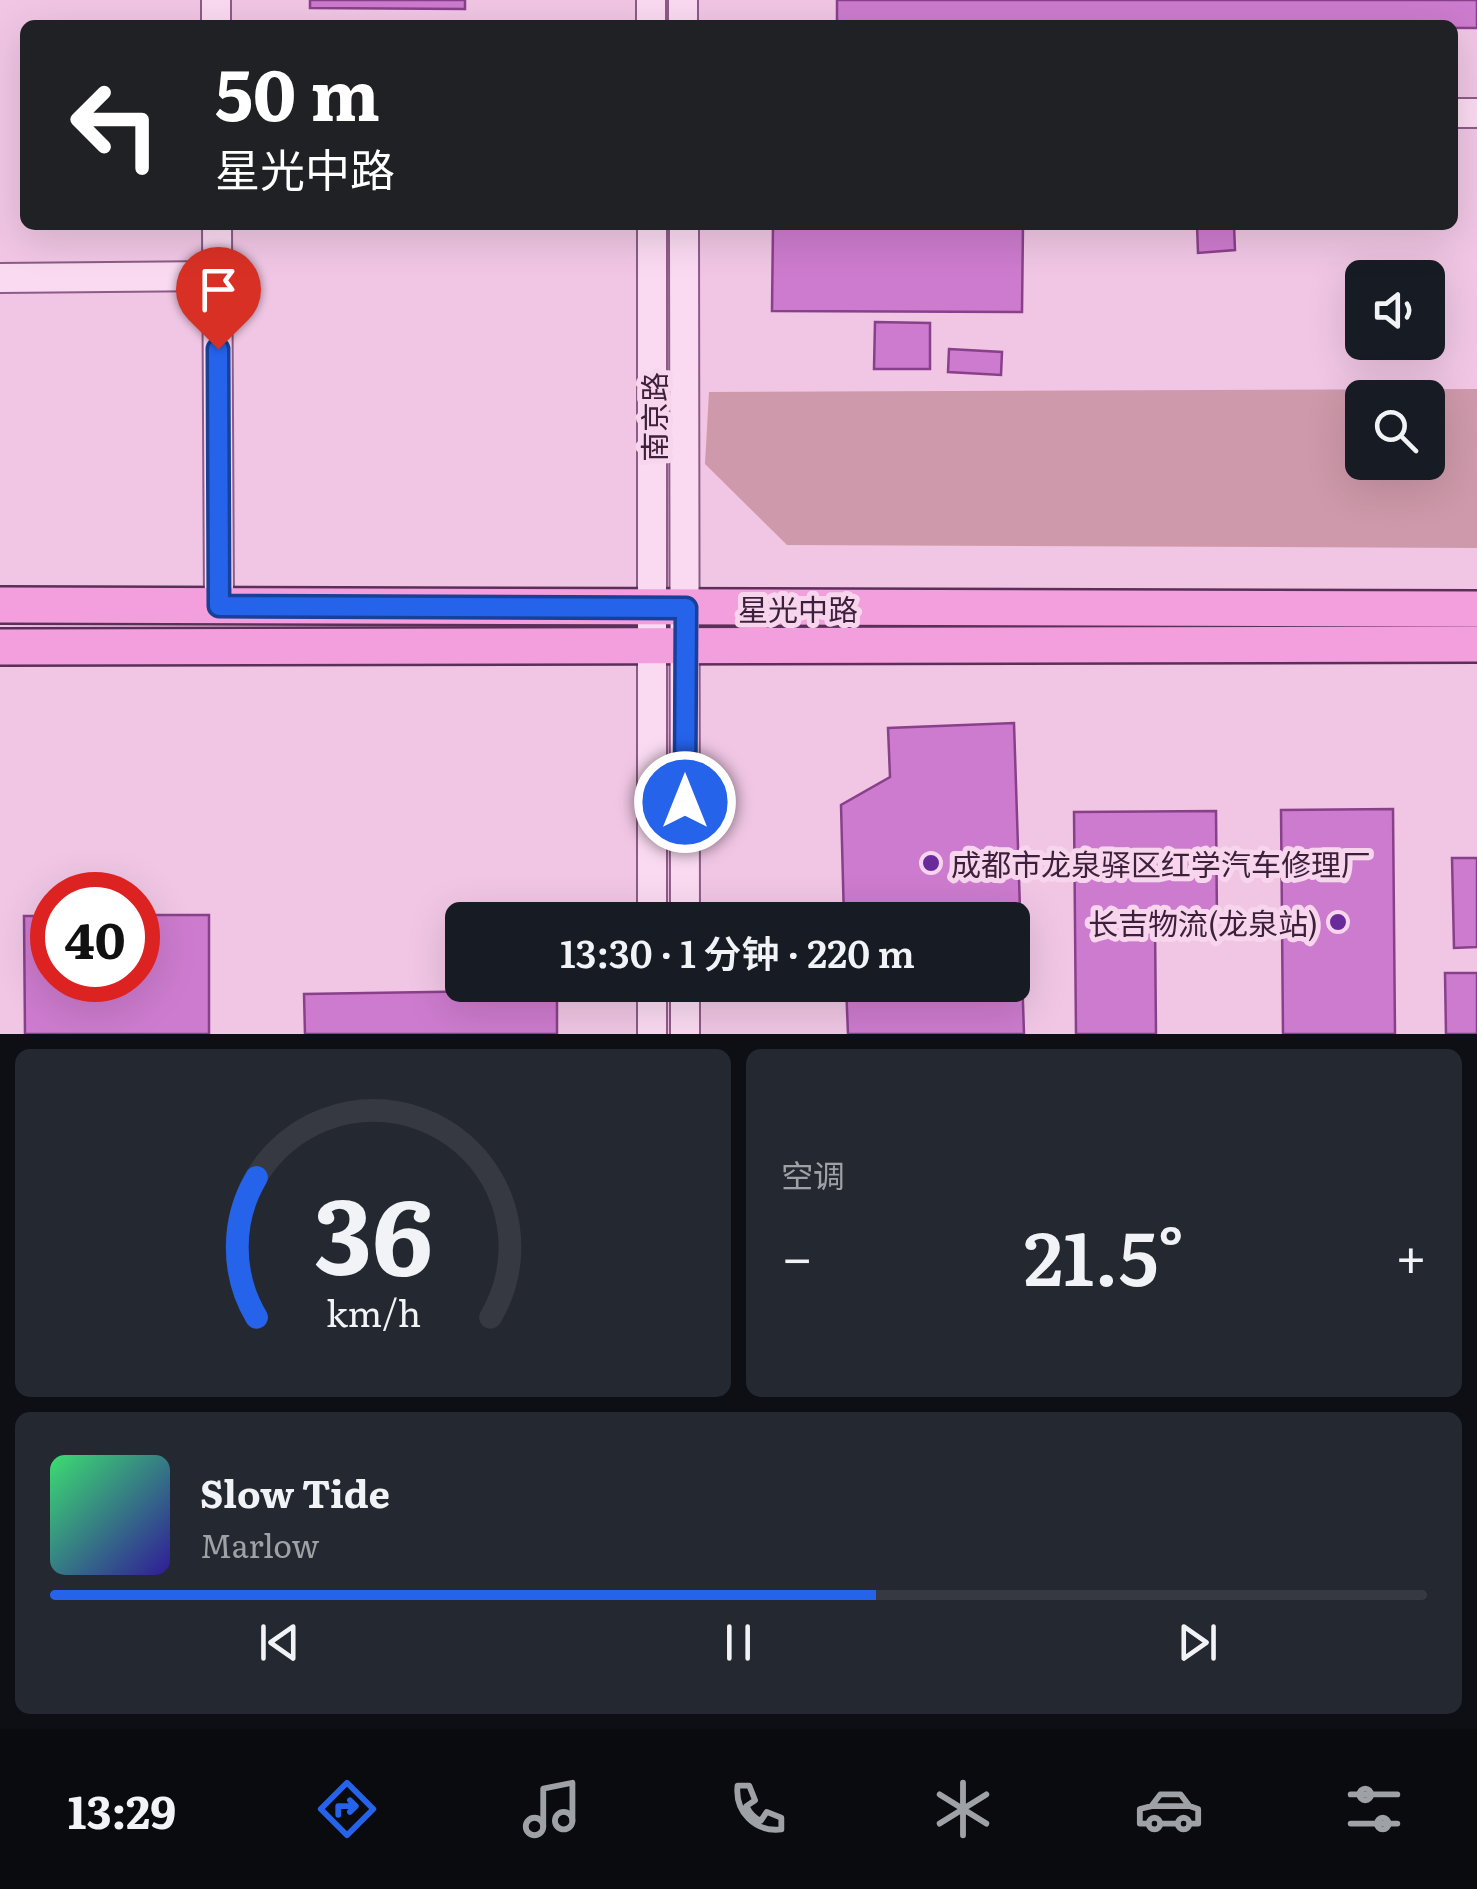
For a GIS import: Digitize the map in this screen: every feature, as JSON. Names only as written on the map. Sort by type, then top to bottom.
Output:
[{"type":"main road","name":"星光中路","points":[[0,606],[1477,610]]},
{"type":"main road","name":"星光中路","points":[[0,647],[1477,644]]},
{"type":"street","points":[[217,230],[219,606]]},
{"type":"street","points":[[652,230],[669,608],[653,902]]},
{"type":"street","name":"南京路","points":[[669,608],[684,230]]},
{"type":"street","points":[[0,278],[217,276]]},
{"type":"street","points":[[668,645],[684,902]]},
{"type":"street","points":[[652,1002],[652,1034]]},
{"type":"street","points":[[685,1002],[685,1034]]},
{"type":"shaded area","points":[[1445,389],[1477,389],[1477,548],[787,545],[705,464],[709,392],[1345,390],[1345,480],[1445,480]]},
{"type":"building","points":[[310,0],[465,0],[465,9],[310,8]]},
{"type":"building","points":[[837,0],[1477,0],[1477,28],[1458,28],[1458,20],[837,20]]},
{"type":"building","points":[[773,230],[1023,230],[1022,312],[772,311]]},
{"type":"building","points":[[1197,230],[1234,230],[1235,250],[1198,253]]},
{"type":"building","points":[[875,322],[930,323],[930,369],[874,369]]},
{"type":"building","points":[[949,349],[1002,352],[1001,375],[948,372]]},
{"type":"building","name":"成都市龙泉驿区红学汽车修理厂","points":[[1014,723],[1020,902],[844,902],[841,805],[890,777],[888,728]]},
{"type":"building","name":"长吉物流(龙泉站)","points":[[1393,809],[1395,1034],[1283,1034],[1281,810]]},
{"type":"building","name":"长吉物流(龙泉站)","points":[[1216,811],[1217,923],[1155,924],[1156,1034],[1076,1034],[1074,812]]},
{"type":"building","points":[[1452,858],[1477,858],[1477,947],[1454,948]]},
{"type":"building","points":[[160,915],[209,915],[209,1034],[25,1034],[24,916],[30,916],[30,1002],[160,1002]]},
{"type":"building","points":[[1445,973],[1477,973],[1477,1034],[1446,1034]]},
{"type":"building","points":[[445,992],[445,1002],[557,1002],[557,1034],[305,1034],[304,994]]},
{"type":"building","name":"成都市龙泉驿区红学汽车修理厂","points":[[847,1002],[1023,1002],[1024,1034],[848,1034]]},
{"type":"place","name":"成都市龙泉驿区红学汽车修理厂","points":[[931,863]]},
{"type":"place","name":"长吉物流(龙泉站)","points":[[1338,922]]},
{"type":"route","points":[[218,349],[219,606],[686,608],[685,802]]}]
